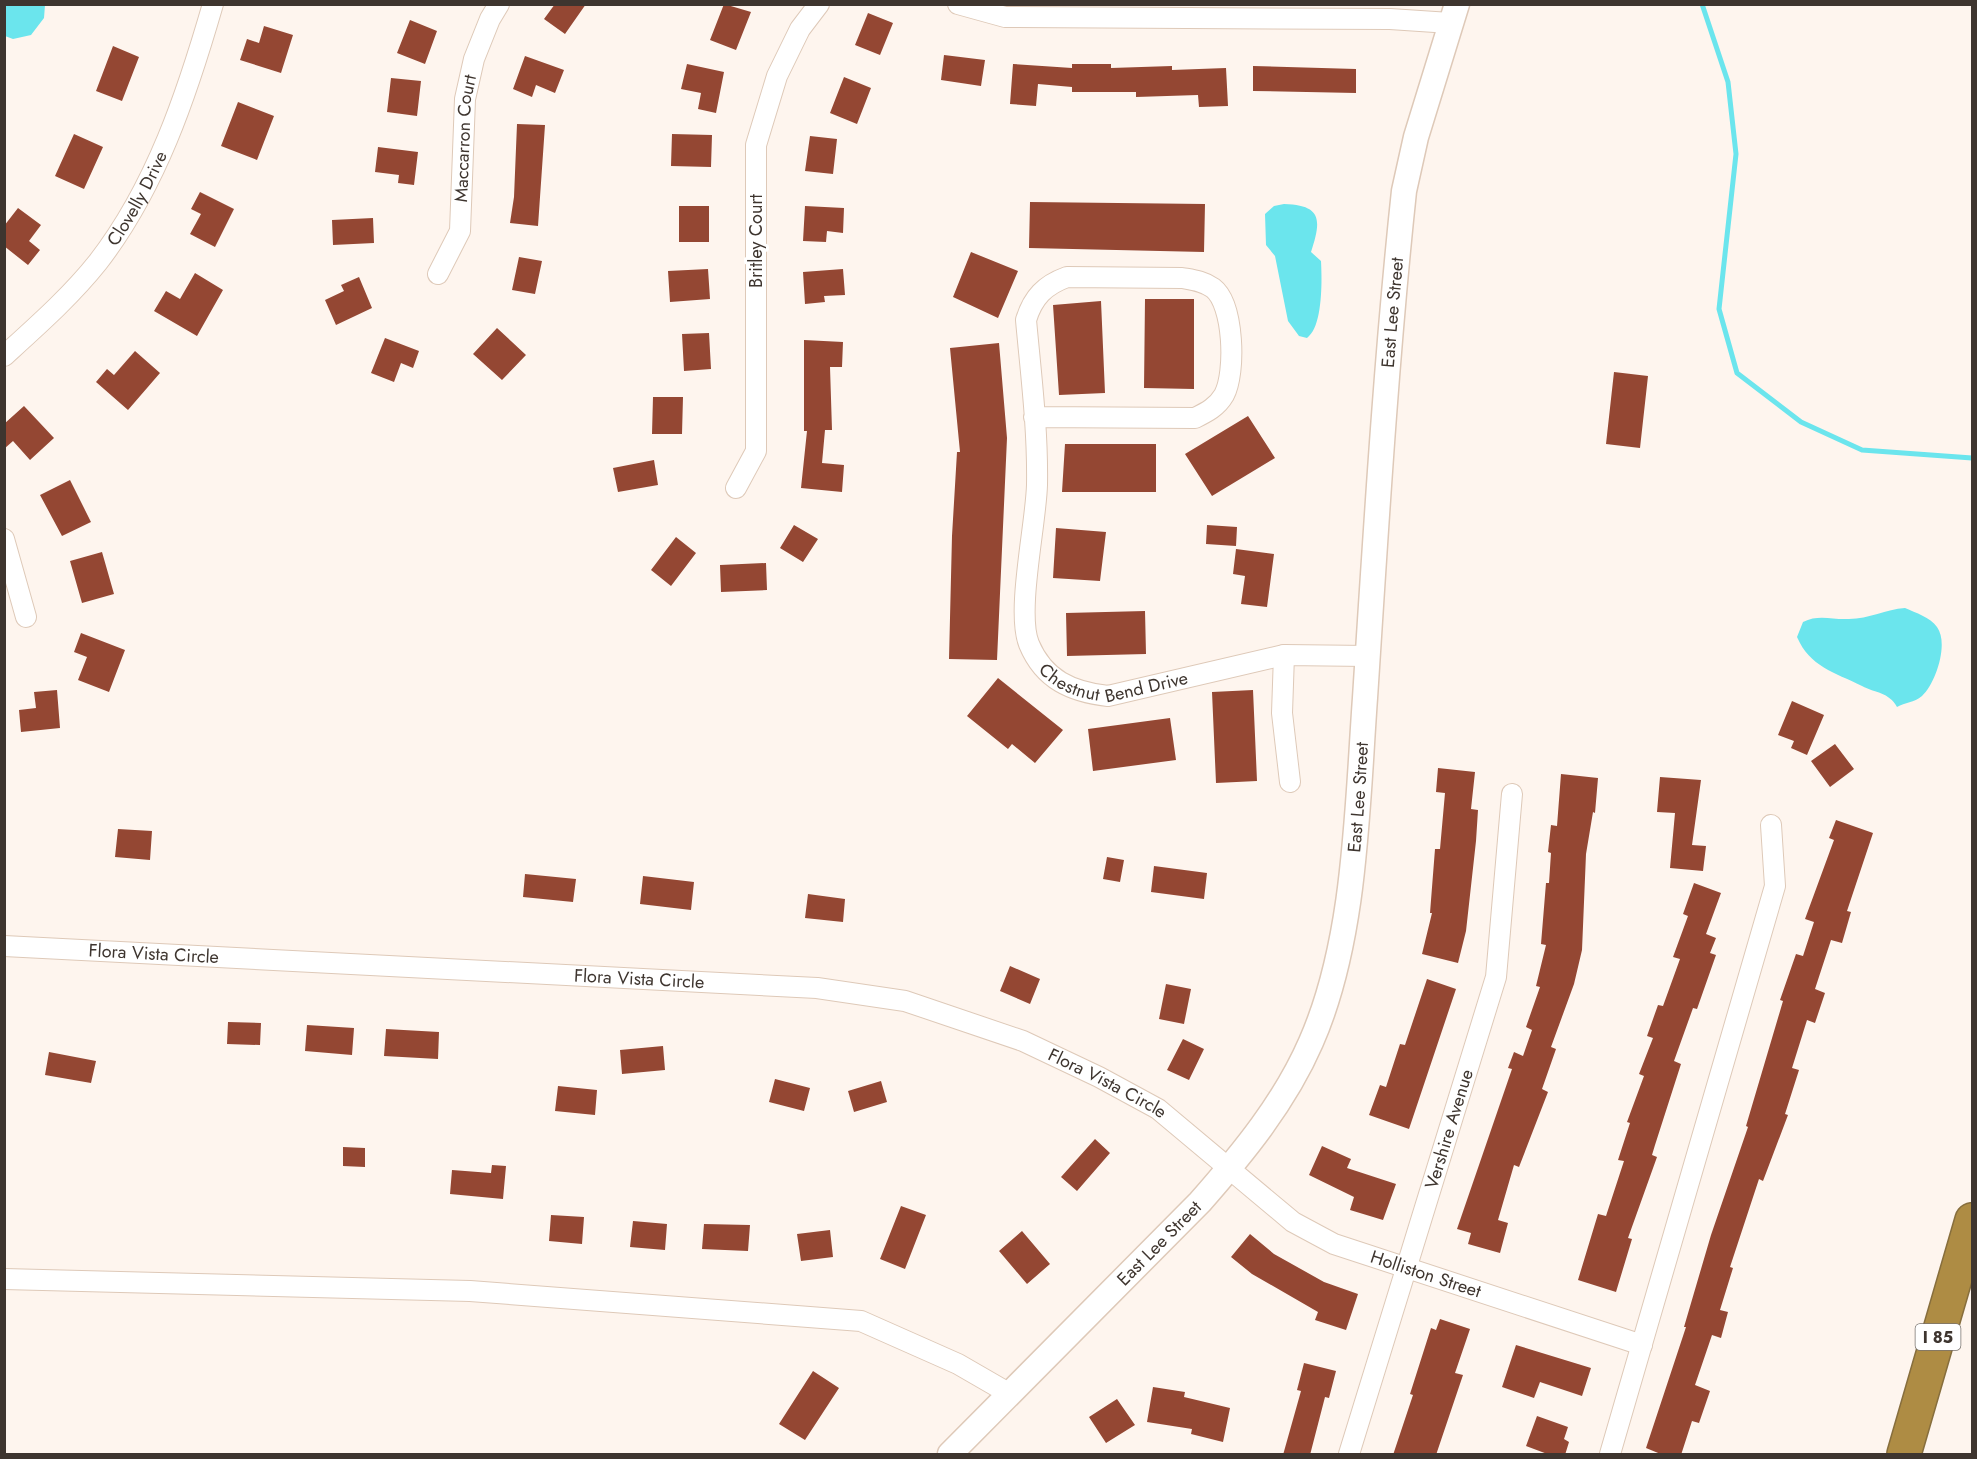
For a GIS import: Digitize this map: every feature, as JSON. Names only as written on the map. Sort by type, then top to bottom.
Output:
[{"type":"highway","name":"I 85","points":[[1904,1455],[1972,1220]]},
{"type":"street","name":"Clovelly Drive","points":[[4,356],[54,310],[98,262],[141,197],[183,102],[213,4]]},
{"type":"street","name":"Maccarron Court","points":[[438,274],[460,231],[465,99],[474,59],[490,19],[499,4]]},
{"type":"street","name":"Britley Court","points":[[736,488],[756,451],[756,145],[777,76],[800,29],[819,4]]},
{"type":"street","points":[[958,4],[1005,17],[1390,19],[1454,14]]},
{"type":"street","name":"East Lee Street","points":[[950,1455],[1200,1202],[1286,1094],[1312,1040],[1333,977],[1354,841],[1404,191],[1416,137],[1454,14]]},
{"type":"street","name":"Chestnut Bend Drive","points":[[1034,417],[1195,418],[1212,409],[1224,395],[1230,379],[1229,319],[1224,301],[1214,289],[1201,281],[1182,278],[1092,275],[1067,277],[1051,283],[1035,300],[1026,320],[1037,486],[1024,617],[1028,642],[1040,664],[1059,684],[1084,693],[1108,696],[1284,655],[1368,656]]},
{"type":"street","points":[[4,539],[26,617]]},
{"type":"street","points":[[1284,655],[1282,713],[1290,782]]},
{"type":"street","name":"Vershire Avenue","points":[[1349,1455],[1496,977],[1512,794]]},
{"type":"street","points":[[1610,1455],[1775,886],[1771,825]]},
{"type":"street","name":"Flora Vista Circle","points":[[4,946],[817,988],[906,1001],[1023,1041],[1099,1077],[1158,1109],[1229,1168]]},
{"type":"street","name":"Holliston Street","points":[[1229,1168],[1293,1222],[1334,1245],[1642,1345]]},
{"type":"street","points":[[4,1279],[470,1291],[861,1321],[958,1364],[1010,1394]]},
{"type":"water","points":[[4,5],[45,5],[44,18],[31,35],[13,39],[5,36]]},
{"type":"water","points":[[1284,204],[1306,208],[1316,217],[1316,232],[1311,252],[1321,261],[1320,302],[1316,324],[1307,338],[1299,336],[1288,321],[1275,256],[1266,245],[1265,214],[1274,206]]},
{"type":"water","points":[[1905,608],[1927,618],[1934,624],[1942,643],[1936,673],[1927,690],[1919,698],[1897,707],[1890,698],[1816,662],[1802,647],[1797,637],[1803,622],[1809,620],[1856,619]]},
{"type":"building","points":[[555,4],[586,4],[565,34],[544,19]]},
{"type":"building","points":[[724,4],[751,12],[736,50],[710,40]]},
{"type":"building","points":[[868,13],[893,23],[880,55],[855,45]]},
{"type":"building","points":[[410,20],[437,31],[425,64],[397,53]]},
{"type":"building","points":[[264,26],[293,35],[281,73],[240,60],[247,39],[259,43]]},
{"type":"building","points":[[113,46],[139,57],[122,101],[96,91]]},
{"type":"building","points":[[944,55],[985,60],[981,86],[941,80]]},
{"type":"building","points":[[525,56],[564,70],[555,93],[536,85],[532,97],[513,89]]},
{"type":"building","points":[[687,64],[724,72],[716,113],[698,109],[701,93],[681,89]]},
{"type":"building","points":[[1013,64],[1072,68],[1072,64],[1111,64],[1111,68],[1172,66],[1172,70],[1226,68],[1228,106],[1199,107],[1198,95],[1136,97],[1136,92],[1072,92],[1072,87],[1038,84],[1036,106],[1010,104]]},
{"type":"building","points":[[1253,66],[1356,69],[1356,93],[1253,91]]},
{"type":"building","points":[[844,77],[871,88],[857,124],[830,113]]},
{"type":"building","points":[[391,78],[421,81],[417,116],[387,112]]},
{"type":"building","points":[[238,102],[274,116],[257,160],[221,146]]},
{"type":"building","points":[[517,124],[545,125],[538,226],[510,223],[514,197]]},
{"type":"building","points":[[74,134],[103,147],[84,189],[55,176]]},
{"type":"building","points":[[672,134],[712,135],[711,167],[671,166]]},
{"type":"building","points":[[810,136],[837,139],[833,174],[805,171]]},
{"type":"building","points":[[378,147],[418,152],[414,185],[398,183],[399,175],[375,172]]},
{"type":"building","points":[[200,192],[234,209],[215,247],[190,234],[201,214],[191,209]]},
{"type":"building","points":[[1030,202],[1205,204],[1204,252],[1029,248]]},
{"type":"building","points":[[679,206],[709,206],[709,242],[679,242]]},
{"type":"building","points":[[805,206],[844,208],[843,233],[827,231],[826,242],[803,241]]},
{"type":"building","points":[[18,208],[41,225],[29,241],[40,250],[28,265],[4,246],[4,226]]},
{"type":"building","points":[[373,218],[374,243],[333,245],[332,220]]},
{"type":"building","points":[[971,252],[1018,271],[998,318],[953,297]]},
{"type":"building","points":[[519,257],[542,261],[535,294],[512,290]]},
{"type":"building","points":[[708,269],[710,299],[670,302],[668,271]]},
{"type":"building","points":[[843,269],[845,295],[824,296],[825,302],[805,304],[803,272]]},
{"type":"building","points":[[195,273],[223,290],[197,336],[154,311],[166,291],[180,299]]},
{"type":"building","points":[[359,277],[372,308],[336,325],[325,300],[344,291],[341,285]]},
{"type":"building","points":[[1145,299],[1194,299],[1194,389],[1144,388]]},
{"type":"building","points":[[1101,301],[1105,393],[1059,395],[1053,305]]},
{"type":"building","points":[[497,328],[526,355],[502,380],[473,354]]},
{"type":"building","points":[[709,333],[711,369],[684,371],[682,334]]},
{"type":"building","points":[[385,338],[419,351],[413,368],[401,363],[394,382],[371,373]]},
{"type":"building","points":[[804,340],[843,342],[842,367],[830,367],[832,430],[825,430],[822,463],[844,465],[842,492],[801,488],[807,431],[804,431]]},
{"type":"building","points":[[999,343],[1007,438],[997,660],[949,659],[952,536],[957,452],[960,452],[950,348]]},
{"type":"building","points":[[135,351],[160,373],[128,410],[96,382],[107,369],[114,375]]},
{"type":"building","points":[[1614,372],[1648,376],[1640,448],[1606,444]]},
{"type":"building","points":[[653,397],[683,397],[682,434],[652,434]]},
{"type":"building","points":[[24,406],[54,438],[30,460],[13,441],[4,449],[4,424]]},
{"type":"building","points":[[1248,416],[1275,458],[1212,496],[1185,454]]},
{"type":"building","points":[[1065,444],[1156,444],[1156,492],[1062,492]]},
{"type":"building","points":[[654,460],[658,485],[618,492],[613,468]]},
{"type":"building","points":[[70,480],[91,522],[62,536],[40,495]]},
{"type":"building","points":[[794,525],[818,539],[803,562],[780,548]]},
{"type":"building","points":[[1207,525],[1237,527],[1236,546],[1206,544]]},
{"type":"building","points":[[1056,528],[1106,532],[1100,581],[1053,578]]},
{"type":"building","points":[[676,537],[696,553],[671,586],[651,570]]},
{"type":"building","points":[[1236,549],[1274,554],[1267,607],[1241,604],[1245,576],[1233,574]]},
{"type":"building","points":[[102,552],[114,594],[82,603],[70,561]]},
{"type":"building","points":[[766,563],[767,590],[721,592],[720,565]]},
{"type":"building","points":[[1145,611],[1146,654],[1067,656],[1066,613]]},
{"type":"building","points":[[81,633],[125,650],[109,692],[78,680],[87,657],[74,652]]},
{"type":"building","points":[[998,678],[1063,730],[1035,763],[1012,744],[1008,749],[967,716]]},
{"type":"building","points":[[57,690],[60,728],[21,732],[19,710],[36,708],[34,692]]},
{"type":"building","points":[[1253,690],[1257,781],[1216,783],[1212,692]]},
{"type":"building","points":[[1792,701],[1824,715],[1807,755],[1791,748],[1794,741],[1778,735]]},
{"type":"building","points":[[1170,718],[1176,760],[1093,771],[1088,729]]},
{"type":"building","points":[[1835,744],[1854,769],[1830,787],[1811,761]]},
{"type":"building","points":[[1438,768],[1475,772],[1471,809],[1478,810],[1476,841],[1466,931],[1458,963],[1422,954],[1432,913],[1430,913],[1435,849],[1440,849],[1445,793],[1436,792]]},
{"type":"building","points":[[1561,774],[1598,778],[1595,813],[1593,812],[1586,854],[1582,950],[1574,984],[1551,1047],[1556,1049],[1542,1089],[1548,1092],[1519,1167],[1514,1165],[1498,1220],[1508,1223],[1500,1253],[1468,1244],[1471,1233],[1457,1229],[1512,1069],[1508,1068],[1514,1052],[1523,1056],[1532,1030],[1526,1027],[1540,987],[1536,986],[1546,945],[1541,944],[1546,883],[1549,883],[1551,853],[1548,852],[1551,825],[1557,826]]},
{"type":"building","points":[[1660,777],[1701,780],[1692,845],[1706,846],[1703,871],[1670,868],[1675,813],[1657,812]]},
{"type":"building","points":[[1836,820],[1873,833],[1847,911],[1851,912],[1842,943],[1831,940],[1815,989],[1825,993],[1815,1023],[1807,1020],[1792,1068],[1799,1070],[1785,1114],[1788,1115],[1763,1181],[1759,1179],[1730,1267],[1733,1268],[1720,1310],[1728,1312],[1721,1338],[1712,1335],[1695,1385],[1710,1391],[1699,1423],[1692,1421],[1681,1455],[1663,1455],[1646,1448],[1686,1327],[1684,1327],[1711,1235],[1748,1127],[1746,1126],[1783,1001],[1780,1000],[1796,954],[1803,956],[1814,922],[1805,919],[1834,840],[1829,838]]},
{"type":"building","points":[[118,829],[152,831],[150,860],[115,857]]},
{"type":"building","points":[[1107,857],[1124,860],[1120,882],[1103,879]]},
{"type":"building","points":[[1154,866],[1207,873],[1204,899],[1151,892]]},
{"type":"building","points":[[525,874],[576,879],[573,902],[523,897]]},
{"type":"building","points":[[643,876],[694,882],[691,910],[640,904]]},
{"type":"building","points":[[1694,883],[1721,893],[1706,934],[1716,938],[1710,953],[1716,955],[1697,1009],[1693,1008],[1674,1061],[1681,1064],[1652,1155],[1657,1157],[1628,1238],[1632,1239],[1616,1292],[1578,1280],[1598,1214],[1606,1216],[1624,1161],[1618,1160],[1630,1123],[1627,1122],[1644,1076],[1639,1074],[1653,1038],[1647,1036],[1658,1005],[1663,1006],[1680,959],[1673,957],[1688,916],[1683,914]]},
{"type":"building","points":[[808,894],[845,899],[843,922],[805,918]]},
{"type":"building","points":[[1010,966],[1040,979],[1030,1004],[1000,991]]},
{"type":"building","points":[[1427,979],[1456,989],[1409,1129],[1369,1115],[1380,1085],[1386,1087],[1400,1044],[1405,1045]]},
{"type":"building","points":[[1166,984],[1191,989],[1184,1024],[1159,1019]]},
{"type":"building","points":[[228,1022],[261,1023],[260,1045],[227,1044]]},
{"type":"building","points":[[307,1025],[354,1028],[352,1055],[305,1051]]},
{"type":"building","points":[[386,1029],[439,1032],[438,1059],[384,1056]]},
{"type":"building","points":[[1183,1039],[1204,1049],[1189,1080],[1167,1070]]},
{"type":"building","points":[[663,1046],[665,1070],[622,1074],[620,1050]]},
{"type":"building","points":[[49,1052],[96,1061],[91,1083],[45,1075]]},
{"type":"building","points":[[775,1079],[810,1088],[804,1111],[769,1102]]},
{"type":"building","points":[[881,1081],[887,1102],[854,1112],[848,1091]]},
{"type":"building","points":[[558,1086],[597,1090],[595,1115],[555,1111]]},
{"type":"building","points":[[1095,1139],[1110,1153],[1077,1191],[1061,1177]]},
{"type":"building","points":[[1322,1146],[1351,1159],[1347,1168],[1396,1184],[1383,1220],[1350,1210],[1354,1197],[1309,1175]]},
{"type":"building","points":[[343,1147],[365,1148],[365,1167],[343,1166]]},
{"type":"building","points":[[492,1165],[506,1166],[503,1199],[450,1194],[452,1170],[491,1173]]},
{"type":"building","points":[[901,1206],[926,1215],[905,1269],[880,1259]]},
{"type":"building","points":[[551,1215],[584,1217],[582,1244],[549,1241]]},
{"type":"building","points":[[633,1221],[667,1224],[665,1250],[630,1247]]},
{"type":"building","points":[[704,1224],[750,1225],[748,1251],[702,1249]]},
{"type":"building","points":[[830,1230],[833,1257],[801,1261],[797,1234]]},
{"type":"building","points":[[1022,1231],[1050,1264],[1027,1284],[999,1251]]},
{"type":"building","points":[[1250,1234],[1274,1254],[1324,1282],[1358,1294],[1346,1330],[1315,1320],[1318,1312],[1252,1274],[1231,1257]]},
{"type":"building","points":[[1440,1319],[1470,1329],[1455,1373],[1463,1375],[1436,1455],[1393,1455],[1413,1395],[1410,1394],[1431,1328],[1436,1330]]},
{"type":"building","points":[[1516,1345],[1591,1368],[1582,1396],[1540,1382],[1534,1398],[1502,1387]]},
{"type":"building","points":[[1304,1363],[1336,1371],[1329,1398],[1325,1397],[1310,1455],[1283,1455],[1301,1391],[1297,1390]]},
{"type":"building","points":[[813,1371],[839,1388],[805,1440],[779,1424]]},
{"type":"building","points":[[1153,1387],[1185,1392],[1184,1397],[1230,1408],[1223,1442],[1191,1434],[1192,1429],[1147,1422]]},
{"type":"building","points":[[1117,1399],[1135,1425],[1106,1443],[1089,1417]]},
{"type":"building","points":[[1537,1416],[1568,1427],[1564,1439],[1569,1442],[1565,1455],[1550,1455],[1526,1446]]},
{"type":"waterway","points":[[1702,4],[1728,82],[1736,154],[1719,309],[1737,373],[1801,422],[1862,450],[1972,458]]}]
